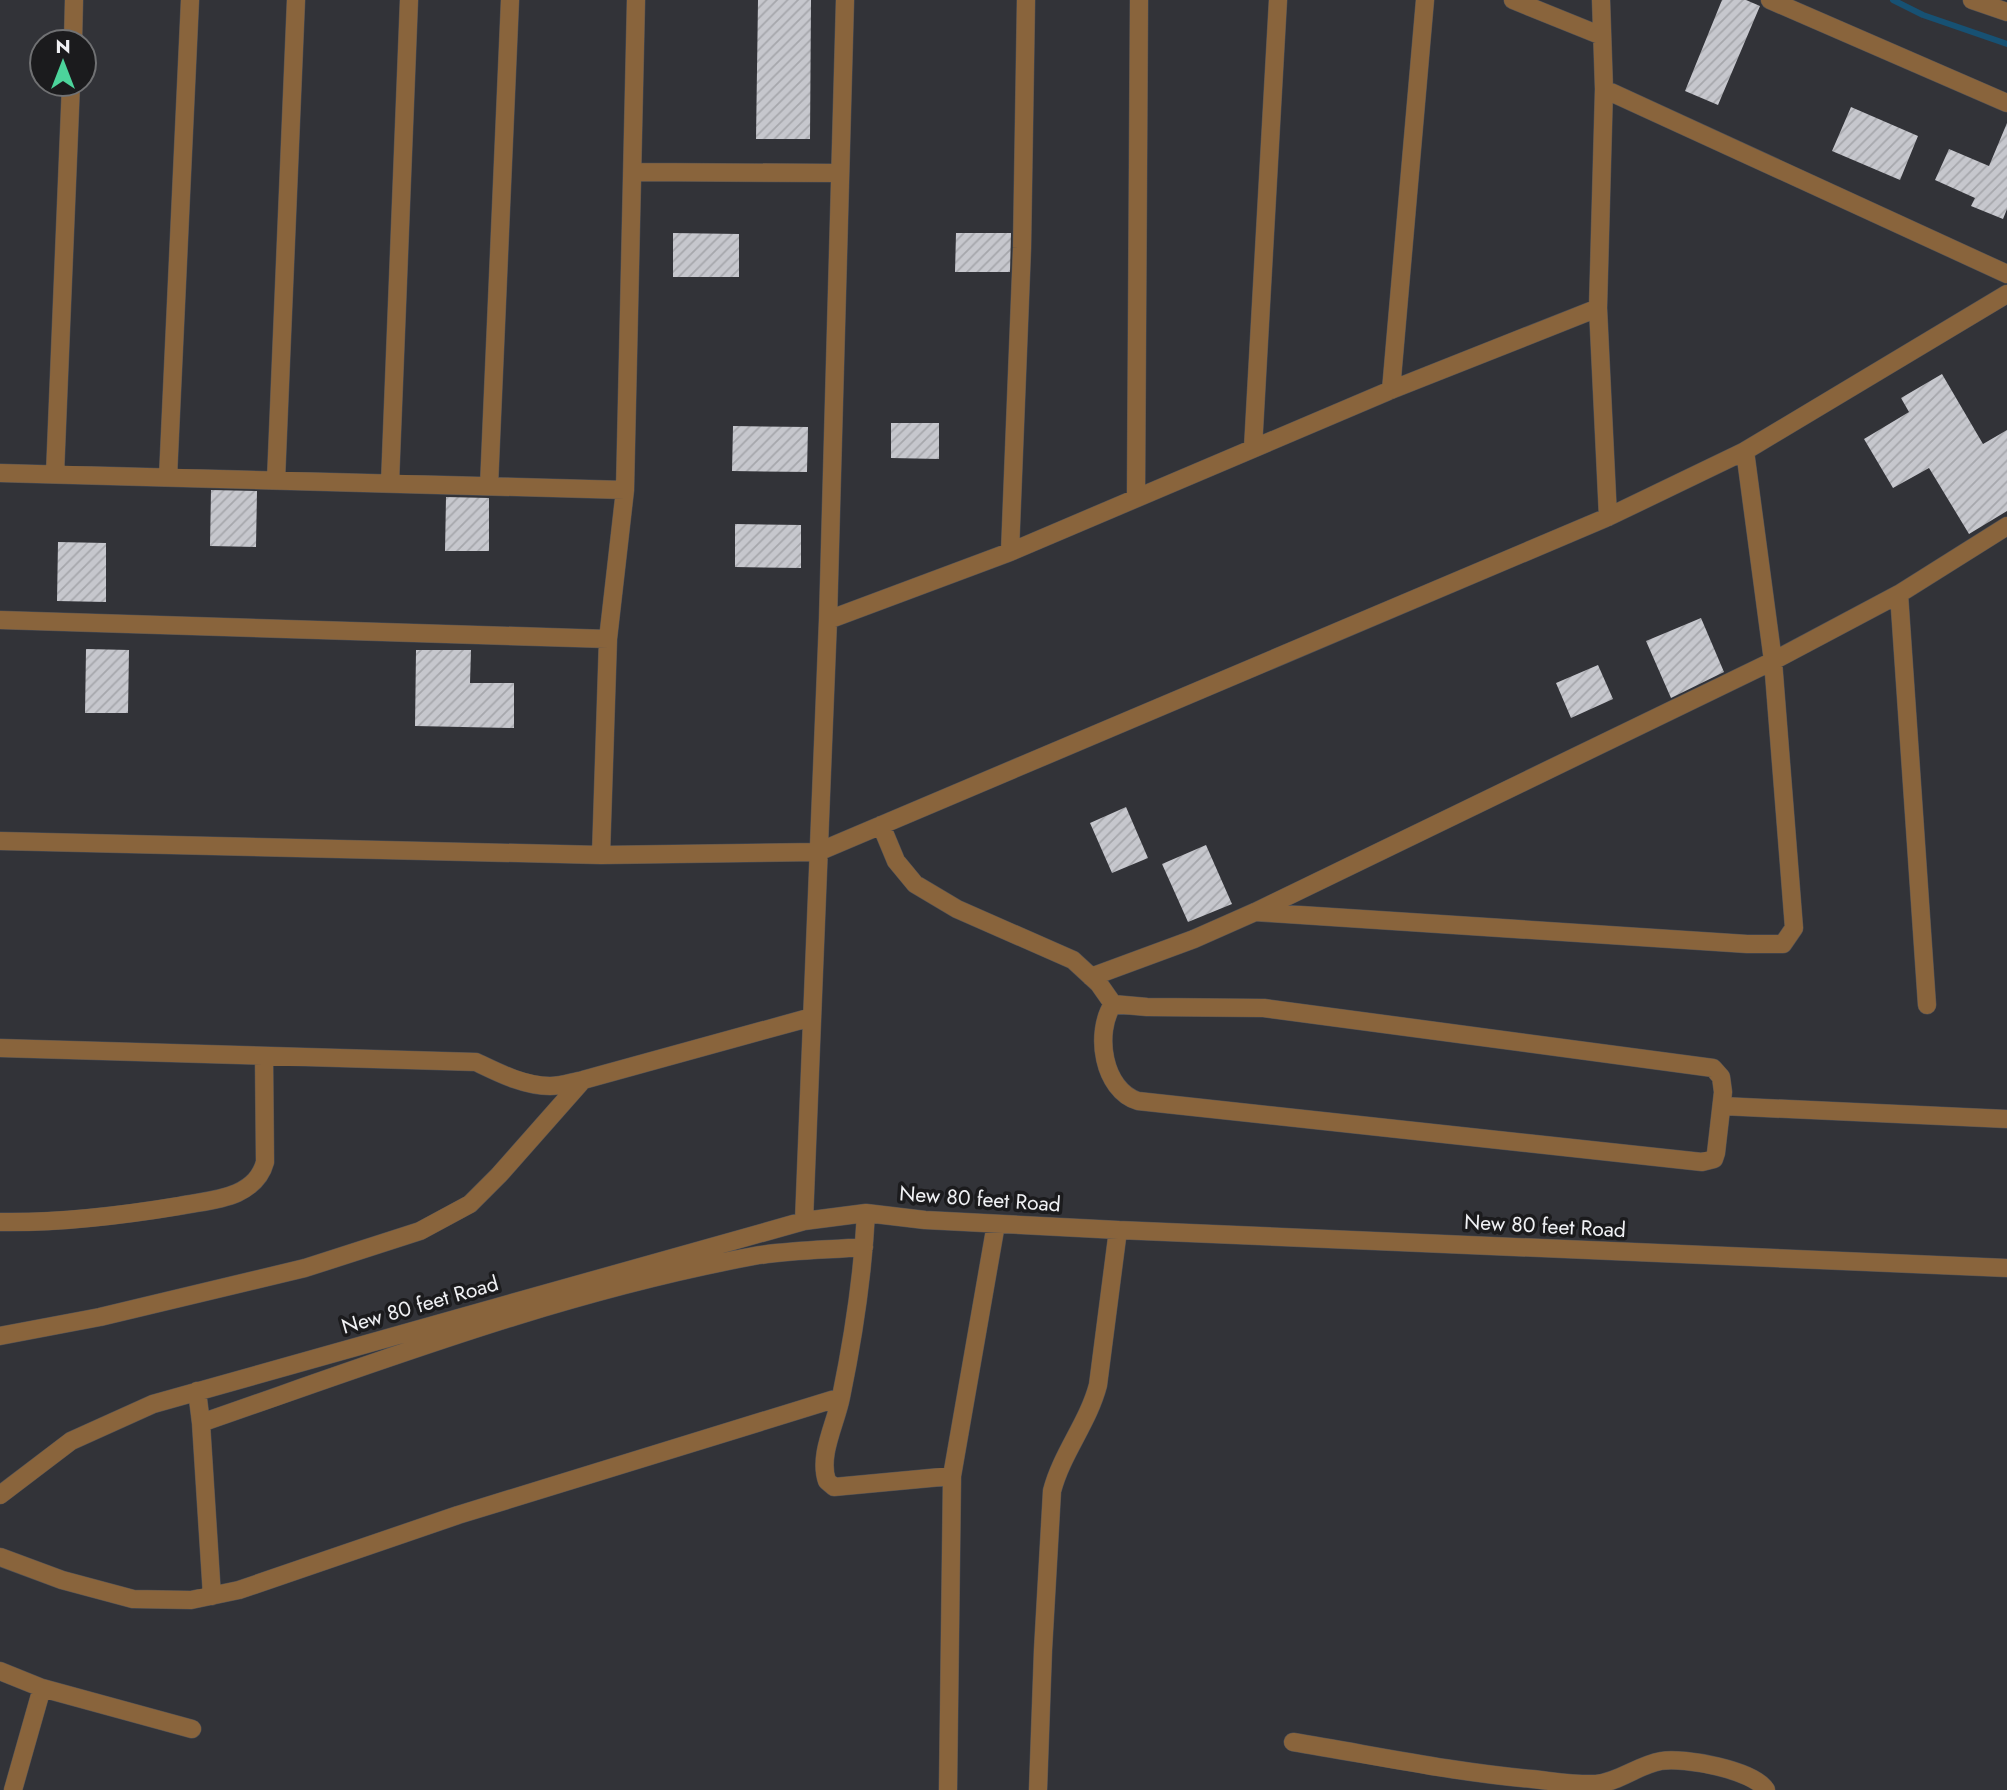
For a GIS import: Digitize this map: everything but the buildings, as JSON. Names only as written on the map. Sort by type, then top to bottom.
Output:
[{"type":"street","points":[[73,28],[74,0]]},
{"type":"street","points":[[168,477],[190,0]]},
{"type":"street","points":[[276,480],[296,0]]},
{"type":"street","points":[[390,483],[409,0]]},
{"type":"street","points":[[489,486],[510,0]]},
{"type":"street","points":[[601,855],[608,639],[625,490],[636,0]]},
{"type":"street","points":[[804,1221],[828,620],[845,0]]},
{"type":"street","points":[[1010,552],[1022,248],[1026,0]]},
{"type":"street","points":[[1136,497],[1139,0]]},
{"type":"street","points":[[1253,448],[1278,0]]},
{"type":"street","points":[[1391,390],[1425,0]]},
{"type":"street","points":[[1513,0],[1602,36]]},
{"type":"street","points":[[1601,0],[1604,89],[1598,308],[1608,517]]},
{"type":"street","points":[[1770,0],[2007,103]]},
{"type":"street","points":[[1972,0],[2007,12]]},
{"type":"street","points":[[1604,89],[2007,274]]},
{"type":"street","points":[[55,474],[70,98]]},
{"type":"street","points":[[632,172],[840,173]]},
{"type":"street","points":[[0,841],[601,855],[818,852],[1608,517],[1745,451],[2007,294]]},
{"type":"street","points":[[828,620],[1010,552],[1391,390],[1598,308]]},
{"type":"street","points":[[1255,912],[1747,944],[1783,944],[1794,928],[1773,661],[1745,451]]},
{"type":"street","points":[[0,473],[625,490]]},
{"type":"street","points":[[1091,977],[1194,939],[1255,912],[1773,661],[1899,594],[2007,527]]},
{"type":"street","points":[[1899,594],[1927,1005]]},
{"type":"street","points":[[0,620],[608,639]]},
{"type":"street","points":[[881,825],[896,861],[915,884],[957,909],[1073,960],[1091,977],[1112,1004],[1264,1008],[1713,1068],[1721,1077],[1722,1106],[1716,1153],[1714,1159],[1702,1162],[1138,1101],[1121,1093],[1112,1079],[1105,1058],[1103,1036],[1106,1014],[1112,1004]]},
{"type":"street","points":[[0,1048],[477,1062],[501,1074],[529,1083],[551,1086],[583,1080],[812,1017]]},
{"type":"street","points":[[0,1223],[80,1220],[136,1213],[216,1199],[237,1193],[254,1183],[262,1173],[265,1162],[264,1056]]},
{"type":"street","points":[[0,1336],[100,1317],[305,1268],[420,1231],[470,1204],[583,1080]]},
{"type":"street","points":[[1722,1106],[2007,1119]]},
{"type":"street","points":[[866,1213],[864,1247],[841,1397],[824,1464],[827,1482],[834,1487],[952,1476]]},
{"type":"street","name":"New 80 feet Road","points":[[0,1495],[71,1441],[152,1404],[804,1221],[866,1213],[996,1224],[1118,1230],[2007,1268]]},
{"type":"street","points":[[948,1790],[952,1476],[996,1224]]},
{"type":"street","points":[[1038,1790],[1052,1491],[1058,1470],[1093,1407],[1118,1230]]},
{"type":"street","points":[[201,1423],[455,1335],[625,1284],[756,1256],[864,1247]]},
{"type":"street","points":[[197,1391],[212,1596]]},
{"type":"street","points":[[0,1557],[62,1580],[133,1599],[191,1600],[239,1590],[458,1515],[841,1397]]},
{"type":"street","points":[[0,1671],[42,1688],[192,1730]]},
{"type":"street","points":[[13,1790],[42,1688]]},
{"type":"street","points":[[1293,1742],[1488,1775],[1596,1784],[1614,1780],[1643,1766],[1681,1760],[1745,1774],[1763,1784],[1766,1790]]},
{"type":"waterway","points":[[1893,0],[1923,15],[2007,44]]}]
